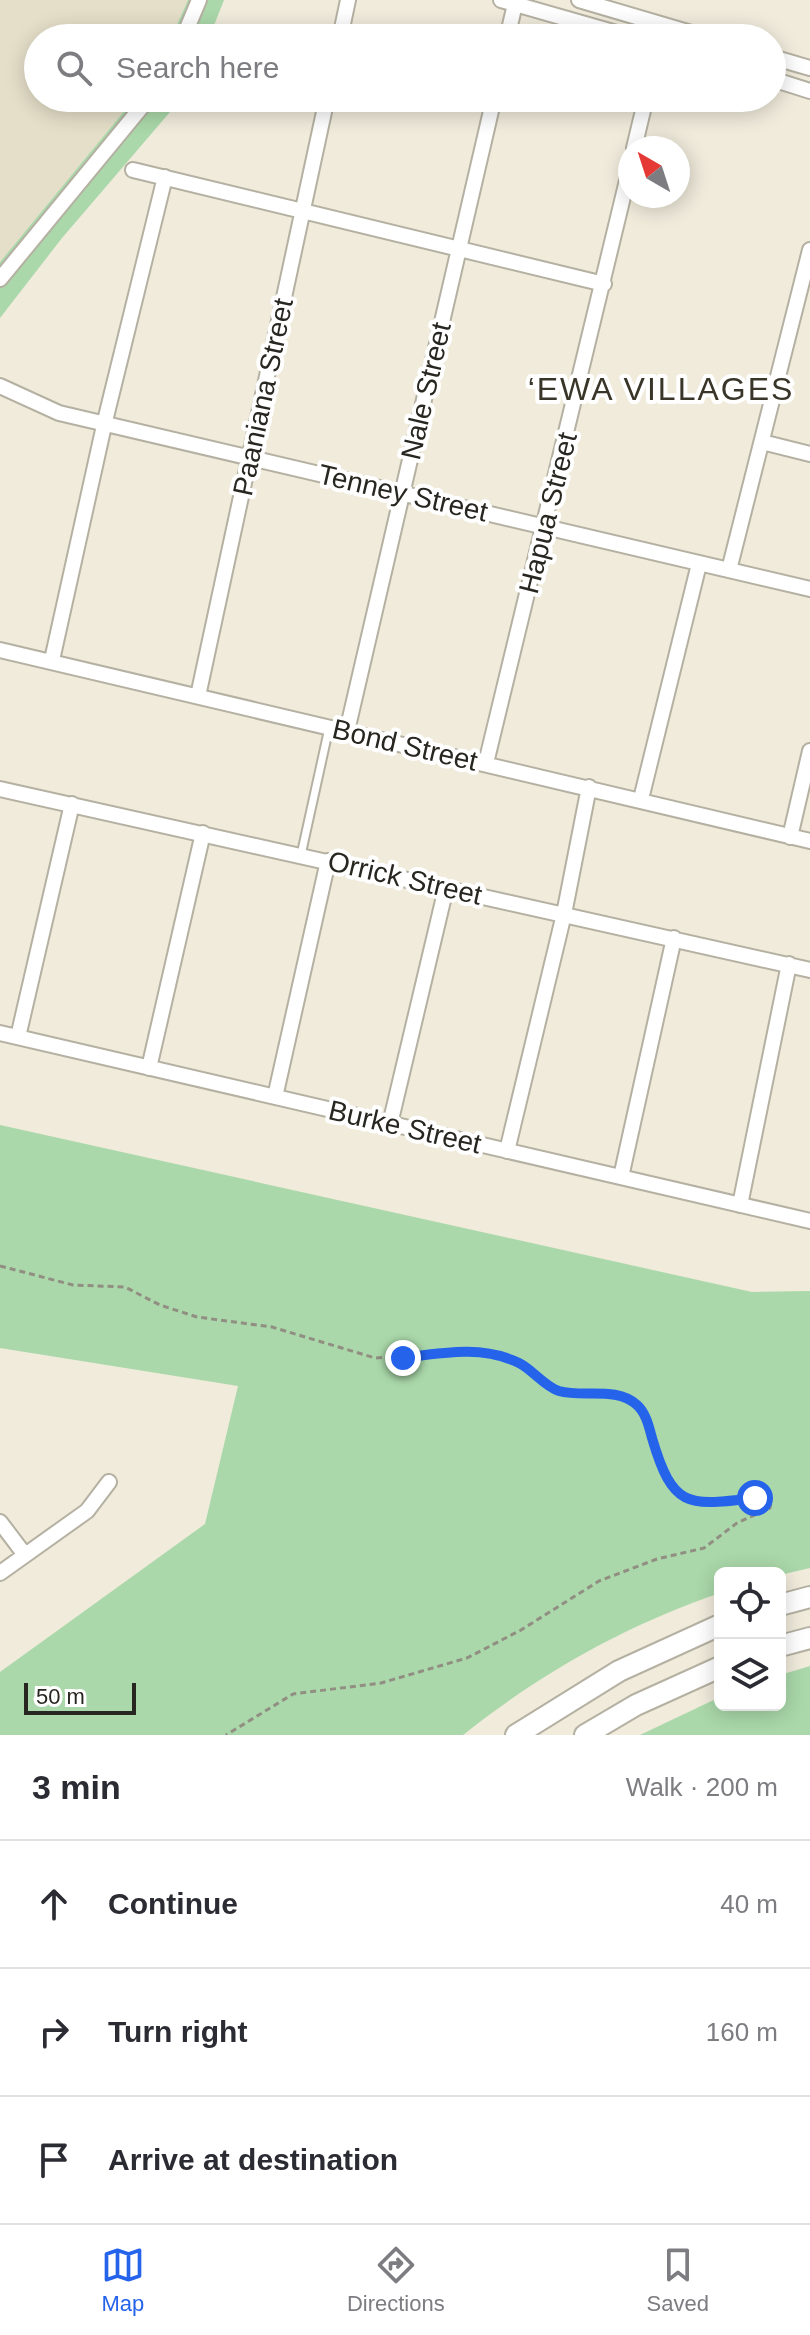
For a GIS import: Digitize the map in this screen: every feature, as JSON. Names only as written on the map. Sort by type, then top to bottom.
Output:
[{"type":"main road","points":[[786,1603],[810,1597]]},
{"type":"main road","points":[[516,1735],[619,1671],[714,1628]]},
{"type":"main road","points":[[786,1644],[810,1638]]},
{"type":"main road","points":[[585,1735],[636,1705],[714,1670]]},
{"type":"street","points":[[189,24],[199,0]]},
{"type":"street","points":[[343,24],[348,0]]},
{"type":"street","points":[[579,0],[660,24]]},
{"type":"street","points":[[509,24],[511,1],[587,24]]},
{"type":"street","points":[[786,61],[810,68]]},
{"type":"street","points":[[786,83],[810,91]]},
{"type":"street","points":[[0,279],[137,112]]},
{"type":"street","name":"Paaniana Street","points":[[198,696],[324,112]]},
{"type":"street","name":"Nale Street","points":[[347,731],[491,112]]},
{"type":"street","points":[[637,136],[643,112]]},
{"type":"street","points":[[133,170],[604,284]]},
{"type":"street","points":[[52,660],[105,421],[165,177]]},
{"type":"street","name":"Hapua Street","points":[[486,763],[621,208]]},
{"type":"street","points":[[729,570],[810,250]]},
{"type":"street","name":"Tenney Street","points":[[0,386],[59,413],[105,421],[810,589]]},
{"type":"street","points":[[762,442],[810,454]]},
{"type":"street","points":[[641,799],[699,564]]},
{"type":"street","name":"Bond Street","points":[[0,650],[810,841]]},
{"type":"street","points":[[790,837],[810,751]]},
{"type":"street","points":[[507,1151],[564,914],[589,787]]},
{"type":"street","name":"Orrick Street","points":[[0,789],[810,970]]},
{"type":"street","points":[[18,1037],[72,804]]},
{"type":"street","points":[[149,1068],[203,833]]},
{"type":"street","points":[[275,1097],[328,861]]},
{"type":"street","points":[[390,1124],[446,888]]},
{"type":"street","points":[[621,1177],[674,938]]},
{"type":"street","points":[[740,1205],[789,964]]},
{"type":"street","name":"Burke Street","points":[[0,1033],[810,1221]]},
{"type":"street","points":[[0,1573],[87,1511],[109,1482]]},
{"type":"street","points":[[0,1522],[25,1555]]},
{"type":"lane","points":[[301,855],[329,727]]},
{"type":"path","points":[[0,1266],[73,1285],[125,1287],[160,1305],[197,1317],[272,1327],[375,1358],[458,1351],[502,1357],[528,1368],[560,1391],[618,1396],[636,1405],[644,1415],[665,1478],[687,1498],[712,1504],[762,1497],[771,1502],[770,1508],[737,1523],[704,1548],[657,1559],[599,1581],[521,1630],[467,1658],[381,1683],[293,1694],[226,1735]]},
{"type":"shaded area","points":[[0,0],[188,0],[177,24],[24,24],[24,112],[123,112],[0,262]]},
{"type":"green space","points":[[188,0],[224,0],[215,24],[177,24]]},
{"type":"green space","points":[[123,112],[170,112],[62,238],[0,318],[0,262]]},
{"type":"green space","points":[[0,1125],[752,1292],[810,1291],[810,1568],[786,1574],[786,1567],[714,1567],[714,1595],[651,1620],[586,1653],[523,1691],[463,1735],[0,1735],[0,1672],[205,1524],[238,1386],[0,1348]]},
{"type":"green space","points":[[810,1666],[810,1735],[640,1735],[714,1700],[714,1711],[786,1711],[786,1673]]},
{"type":"district","name":"‘EWA VILLAGES","points":[[661,389]]},
{"type":"route","points":[[403,1358],[440,1352],[480,1352],[516,1362],[560,1391],[627,1399],[644,1415],[665,1478],[677,1492],[687,1498],[712,1504],[755,1498]]}]
